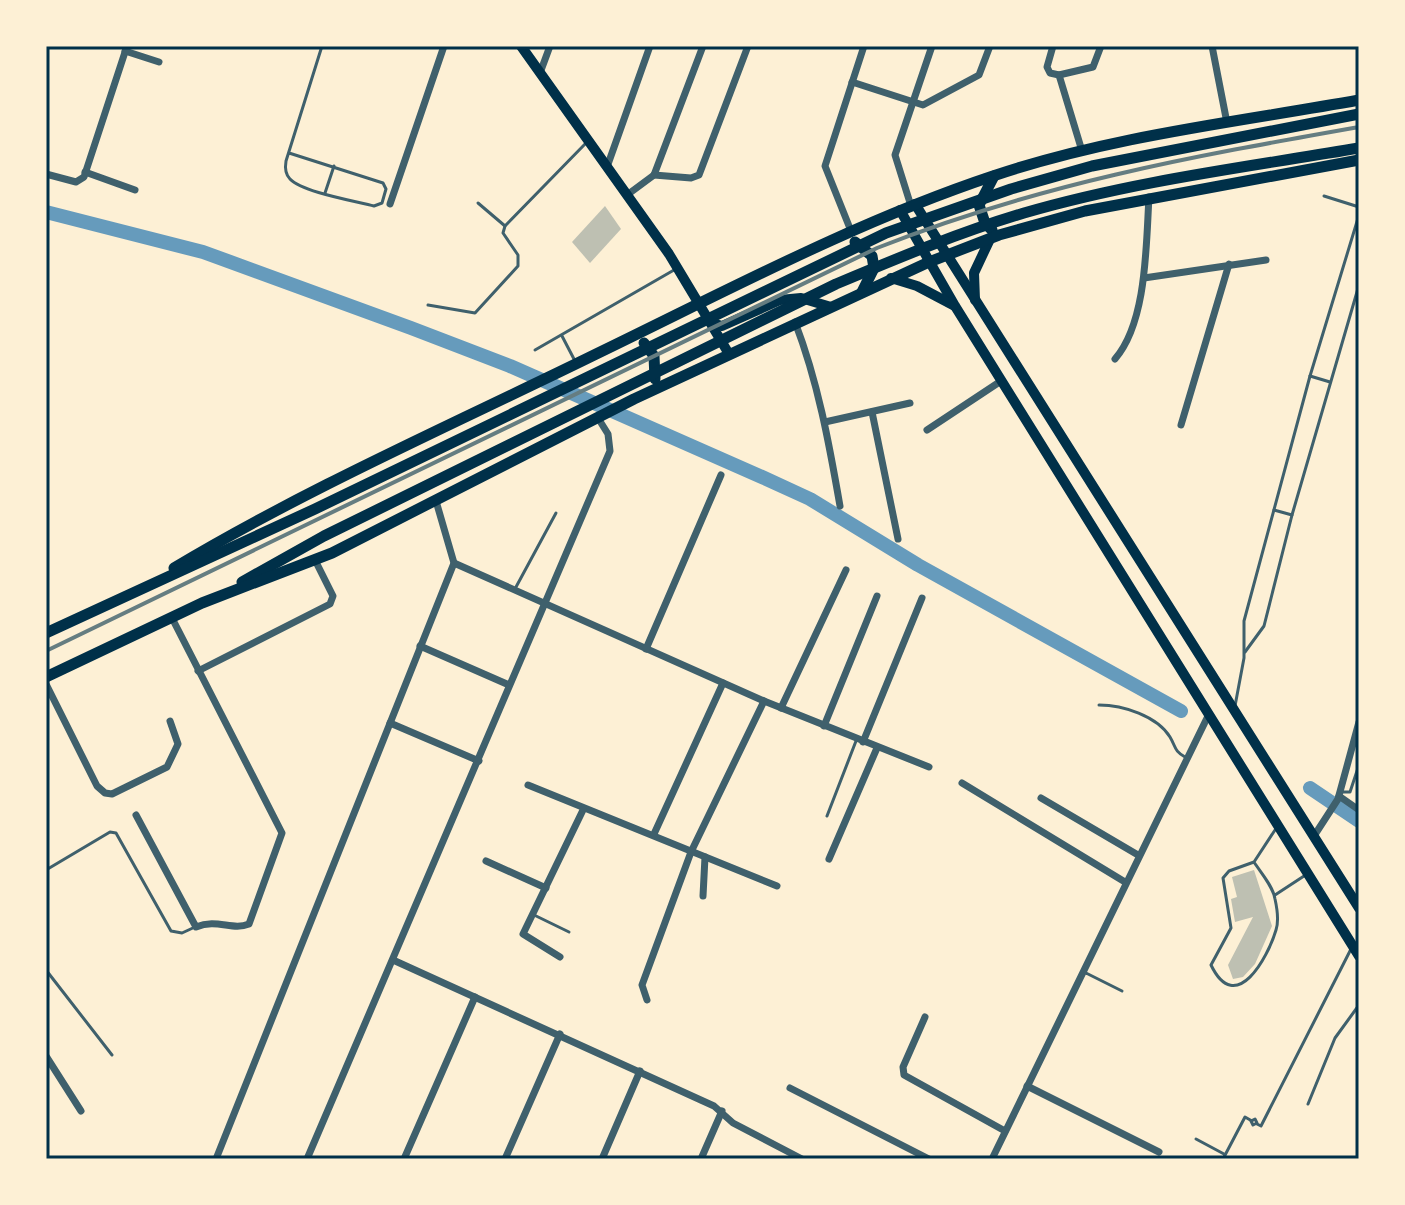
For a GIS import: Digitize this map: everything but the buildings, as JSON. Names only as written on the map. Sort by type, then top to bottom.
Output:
[{"type":"main road","points":[[521,46],[678,268],[729,354]]},
{"type":"main road","points":[[118,601],[273,512],[700,302],[909,207],[994,175],[1082,151],[1359,100]]},
{"type":"main road","points":[[46,633],[417,459],[886,233],[1054,176],[1155,152],[1359,114]]},
{"type":"main road","points":[[46,677],[172,618],[324,536],[836,284],[901,257],[1023,213],[1074,200],[1175,178],[1359,148]]},
{"type":"main road","points":[[202,603],[315,560],[634,399],[795,322],[946,255],[994,237],[1149,197],[1359,160]]},
{"type":"main road","points":[[994,175],[979,205],[994,237]]},
{"type":"main road","points":[[909,207],[946,255],[1359,908]]},
{"type":"main road","points":[[909,207],[929,262],[955,306],[1359,956]]},
{"type":"main road","points":[[839,237],[865,247],[872,256],[874,268],[862,292]]},
{"type":"main road","points":[[975,302],[974,273],[994,237]]},
{"type":"main road","points":[[891,278],[917,286],[955,306]]},
{"type":"main road","points":[[712,323],[722,326],[791,298],[831,307]]},
{"type":"main road","points":[[629,339],[643,342],[654,356],[652,391]]},
{"type":"street","points":[[390,204],[444,46]]},
{"type":"street","points":[[540,73],[550,46]]},
{"type":"street","points":[[607,167],[650,46]]},
{"type":"street","points":[[627,195],[654,175],[703,46]]},
{"type":"street","points":[[654,175],[691,178],[699,175],[748,46]]},
{"type":"street","points":[[851,231],[825,166],[864,46]]},
{"type":"street","points":[[909,207],[894,161],[932,46]]},
{"type":"street","points":[[852,82],[923,105],[972,80],[985,65],[990,46]]},
{"type":"street","points":[[1053,46],[1047,67],[1050,73],[1059,75],[1093,67],[1101,46]]},
{"type":"street","points":[[1212,46],[1227,123]]},
{"type":"street","points":[[46,174],[76,182],[85,172],[126,48],[159,62]]},
{"type":"street","points":[[1059,75],[1082,151]]},
{"type":"street","points":[[85,172],[135,190]]},
{"type":"street","points":[[1115,359],[1127,344],[1144,278],[1149,197]]},
{"type":"street","points":[[1144,278],[1266,260]]},
{"type":"street","points":[[1181,425],[1229,264]]},
{"type":"street","points":[[795,322],[809,358],[825,422],[840,506]]},
{"type":"street","points":[[927,430],[1001,381]]},
{"type":"street","points":[[825,422],[910,403]]},
{"type":"street","points":[[872,412],[898,539]]},
{"type":"street","points":[[307,1159],[610,451],[601,416]]},
{"type":"street","points":[[646,649],[721,475]]},
{"type":"street","points":[[216,1159],[454,563],[436,501]]},
{"type":"street","points":[[198,671],[330,604],[333,596],[315,560]]},
{"type":"street","points":[[454,563],[764,701],[929,767]]},
{"type":"street","points":[[781,708],[846,570]]},
{"type":"street","points":[[824,726],[877,596]]},
{"type":"street","points":[[860,741],[922,598]]},
{"type":"street","points":[[136,815],[196,927],[209,921],[243,927],[249,924],[282,833],[172,618]]},
{"type":"street","points":[[420,646],[509,685]]},
{"type":"street","points":[[654,834],[723,683]]},
{"type":"street","points":[[46,684],[97,786],[105,793],[112,794],[167,767],[178,744],[170,721]]},
{"type":"street","points":[[647,1000],[642,985],[691,852],[764,701]]},
{"type":"street","points":[[992,1159],[1185,757],[1208,716]]},
{"type":"street","points":[[1314,836],[1339,796],[1359,722]]},
{"type":"street","points":[[390,723],[479,761]]},
{"type":"street","points":[[829,859],[877,748]]},
{"type":"street","points":[[962,783],[1125,882]]},
{"type":"street","points":[[528,785],[583,810],[654,834],[777,886]]},
{"type":"street","points":[[1339,796],[1359,810]]},
{"type":"street","points":[[1041,798],[1138,855]]},
{"type":"street","points":[[560,957],[523,934],[583,810]]},
{"type":"street","points":[[703,896],[705,857]]},
{"type":"street","points":[[486,861],[546,888]]},
{"type":"street","points":[[393,960],[640,1071],[722,1111],[733,1123],[802,1159]]},
{"type":"street","points":[[404,1159],[475,997]]},
{"type":"street","points":[[925,1017],[903,1067],[904,1075],[1005,1131]]},
{"type":"street","points":[[505,1159],[560,1034]]},
{"type":"street","points":[[46,1056],[81,1111]]},
{"type":"street","points":[[602,1159],[640,1071]]},
{"type":"street","points":[[1027,1086],[1159,1152]]},
{"type":"street","points":[[790,1088],[929,1159]]},
{"type":"street","points":[[701,1159],[722,1111]]},
{"type":"lane","points":[[289,153],[384,184],[386,189],[382,202],[375,206],[325,193],[289,178],[285,166],[289,153],[322,46]]},
{"type":"lane","points":[[428,305],[468,315],[480,310],[518,266],[518,255],[503,233],[505,226],[588,140]]},
{"type":"lane","points":[[325,193],[334,166]]},
{"type":"lane","points":[[1324,196],[1359,207]]},
{"type":"lane","points":[[478,203],[505,226]]},
{"type":"lane","points":[[1234,709],[1245,652],[1244,621],[1310,376],[1359,215]]},
{"type":"lane","points":[[535,350],[678,268]]},
{"type":"lane","points":[[1245,652],[1264,626],[1292,515],[1359,285]]},
{"type":"lane","points":[[562,336],[577,364]]},
{"type":"lane","points":[[1310,376],[1330,382]]},
{"type":"lane","points":[[1274,510],[1292,515]]},
{"type":"lane","points":[[514,590],[556,513]]},
{"type":"lane","points":[[1099,705],[1120,706],[1146,717],[1168,734],[1174,749],[1185,757]]},
{"type":"lane","points":[[827,816],[860,741]]},
{"type":"lane","points":[[1339,796],[1350,792],[1359,765]]},
{"type":"lane","points":[[1353,787],[1359,788]]},
{"type":"lane","points":[[1254,862],[1275,895],[1276,932],[1252,980],[1244,985],[1234,985],[1219,978],[1211,965],[1231,928],[1223,878],[1229,871],[1254,862],[1277,826]]},
{"type":"lane","points":[[46,870],[110,832],[116,833],[171,931],[182,933],[196,927]]},
{"type":"lane","points":[[1275,895],[1307,874]]},
{"type":"lane","points":[[532,914],[569,932]]},
{"type":"lane","points":[[1196,1139],[1224,1157],[1245,1117],[1252,1121],[1256,1119],[1261,1126],[1352,946]]},
{"type":"lane","points":[[46,970],[112,1055]]},
{"type":"lane","points":[[1082,971],[1122,991]]},
{"type":"lane","points":[[1308,1104],[1335,1038],[1359,1005]]},
{"type":"waterway","points":[[46,212],[203,252],[510,366],[810,499],[918,565],[1181,711]]},
{"type":"waterway","points":[[1310,788],[1359,821]]},
{"type":"railway","points":[[46,651],[877,248],[997,206],[1115,175],[1359,127]]}]
